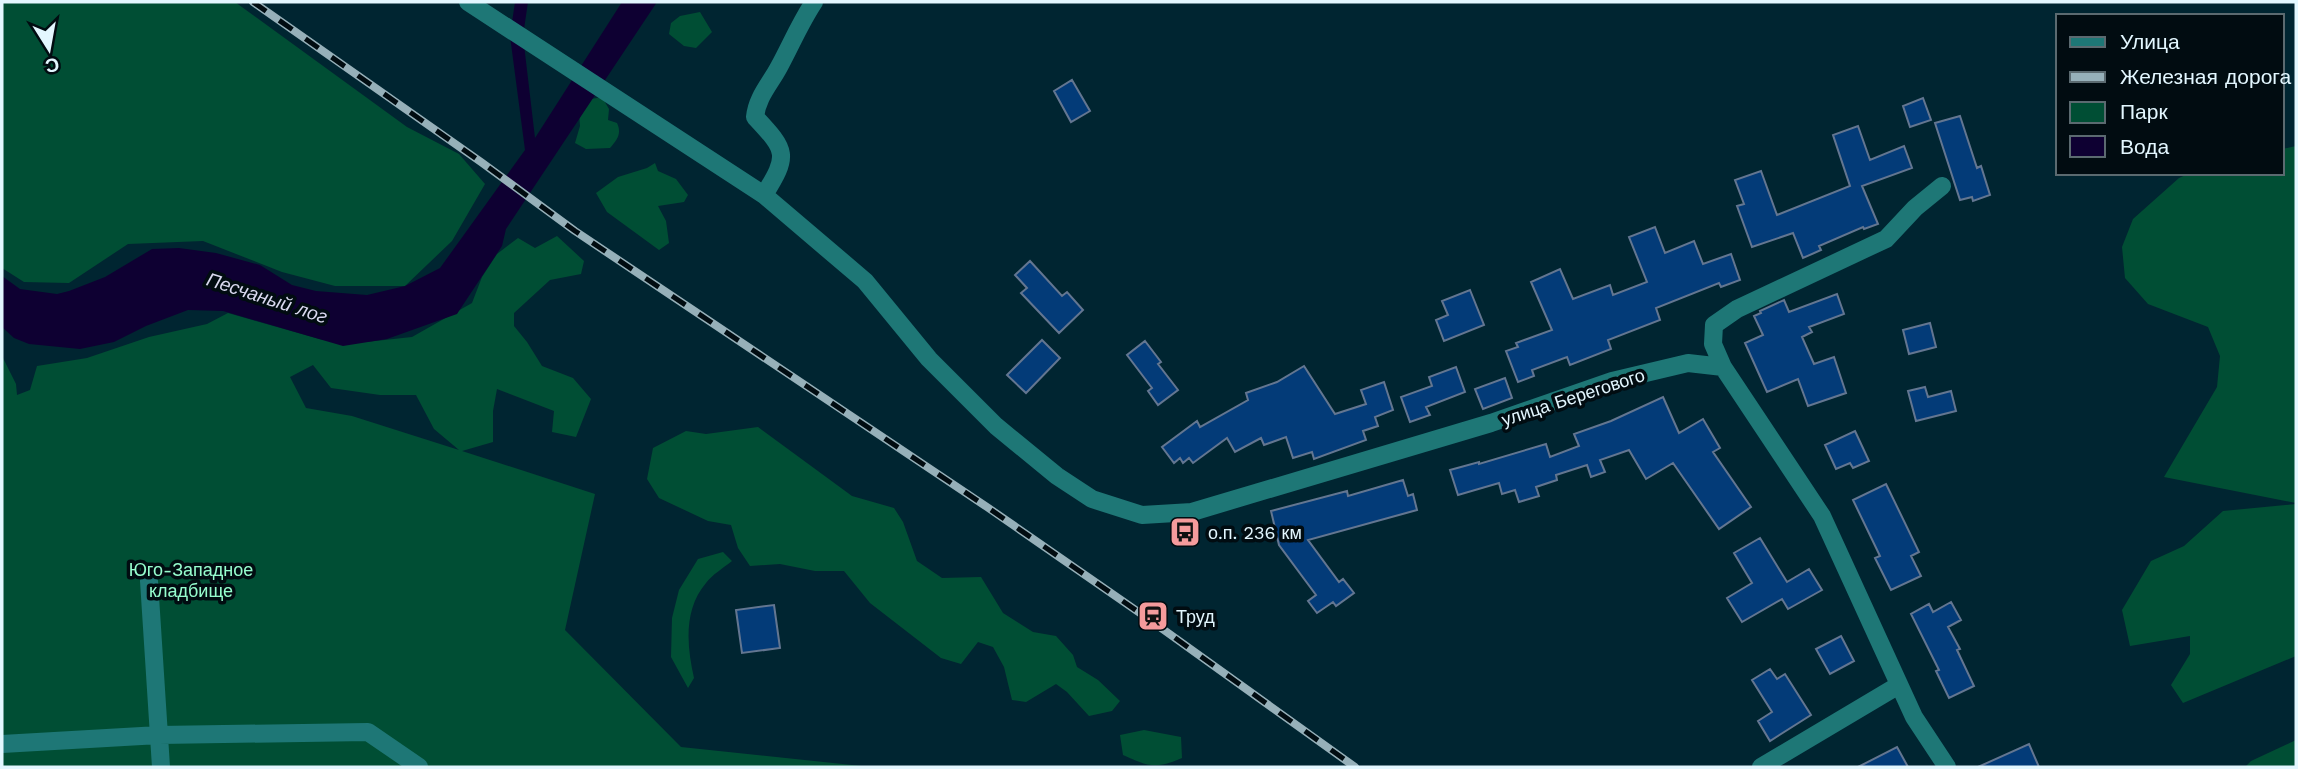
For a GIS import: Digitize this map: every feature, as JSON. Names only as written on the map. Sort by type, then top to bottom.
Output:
[{"type":"street","points":[[468,2],[764,195],[779,171],[782,155],[773,137],[755,117],[756,103],[778,69],[814,2]]},
{"type":"street","points":[[1942,186],[1915,208],[1886,239],[1737,309],[1714,325],[1713,344],[1723,367],[1822,516],[1914,716],[1947,767]]},
{"type":"street","name":"улица Берегового","points":[[764,195],[866,281],[929,359],[996,426],[1057,476],[1092,499],[1142,515],[1192,512],[1491,423],[1612,381],[1688,363],[1723,367]]},
{"type":"street","points":[[149,580],[160,767]]},
{"type":"street","points":[[1761,767],[1899,685]]},
{"type":"street","points":[[2,744],[159,734],[368,732],[419,767]]},
{"type":"green space","points":[[2,2],[235,2],[407,127],[459,154],[485,184],[452,241],[405,286],[335,286],[282,272],[203,241],[128,244],[69,283],[24,282],[2,268]]},
{"type":"green space","points":[[700,12],[712,32],[696,48],[684,46],[669,34],[671,23],[680,16]]},
{"type":"green space","points":[[602,97],[609,109],[608,120],[617,123],[618,137],[610,148],[586,149],[575,143],[580,126],[579,112],[586,100]]},
{"type":"green space","points":[[2296,146],[2296,503],[2164,477],[2217,387],[2220,356],[2208,327],[2148,304],[2125,278],[2122,247],[2133,219],[2179,178],[2186,175],[2284,175],[2284,149]]},
{"type":"green space","points":[[655,163],[658,171],[676,179],[688,195],[684,202],[658,206],[666,221],[669,243],[659,250],[607,212],[596,193],[618,177]]},
{"type":"green space","name":"Юго-Западное кладбище","points":[[557,236],[584,261],[581,274],[550,280],[514,313],[514,326],[542,366],[573,378],[591,399],[576,437],[552,432],[554,411],[497,389],[493,411],[493,442],[462,451],[595,494],[565,630],[681,747],[871,767],[2,767],[2,356],[16,384],[17,395],[30,390],[37,366],[87,358],[149,337],[207,324],[228,313],[323,340],[366,342],[412,337],[472,303],[482,277],[497,254],[518,238],[535,248]],"holes":[[[313,365],[331,388],[380,395],[416,395],[434,429],[459,450],[352,416],[306,408],[290,377]]]},
{"type":"green space","points":[[758,427],[852,496],[894,508],[903,522],[917,561],[942,578],[981,577],[1003,613],[1033,632],[1056,636],[1073,655],[1077,667],[1098,680],[1120,701],[1112,711],[1089,716],[1056,684],[1026,702],[1012,700],[1004,667],[993,647],[978,642],[961,664],[941,658],[870,603],[844,571],[815,571],[780,564],[750,566],[738,548],[731,525],[708,521],[659,498],[647,479],[653,448],[686,431],[706,434]]},
{"type":"green space","points":[[2296,504],[2296,656],[2183,703],[2171,685],[2190,654],[2190,636],[2130,646],[2122,610],[2151,561],[2184,546],[2223,511]]},
{"type":"green space","points":[[723,552],[732,561],[706,583],[693,605],[689,641],[694,678],[688,688],[671,657],[672,618],[679,590],[698,559]]},
{"type":"green space","points":[[1144,730],[1181,737],[1182,758],[1152,765],[1123,755],[1120,735]]},
{"type":"green space","points":[[2296,740],[2296,767],[2245,767],[2251,761]]},
{"type":"water","name":"Песчаный лог","points":[[515,2],[528,2],[523,36],[535,138],[622,2],[657,2],[506,229],[502,246],[457,314],[387,339],[343,346],[223,311],[188,310],[114,342],[80,349],[29,344],[14,338],[2,327],[2,276],[20,289],[57,294],[105,277],[152,249],[179,248],[216,253],[260,265],[292,285],[316,291],[367,295],[405,286],[440,268],[525,150],[510,36]]},
{"type":"building","points":[[1072,80],[1090,111],[1071,122],[1054,91]]},
{"type":"building","points":[[1923,98],[1931,120],[1910,127],[1903,106]]},
{"type":"building","points":[[1960,116],[1977,168],[1981,166],[1990,195],[1973,201],[1972,197],[1960,200],[1935,123]]},
{"type":"building","points":[[1858,126],[1870,160],[1904,146],[1912,168],[1862,186],[1878,224],[1864,229],[1863,227],[1819,246],[1821,250],[1803,258],[1793,233],[1752,247],[1737,206],[1744,204],[1735,180],[1761,171],[1777,215],[1850,186],[1833,135]]},
{"type":"building","points":[[1655,227],[1665,253],[1694,241],[1703,264],[1731,254],[1740,280],[1721,287],[1719,283],[1656,308],[1660,320],[1608,340],[1611,349],[1570,365],[1567,357],[1532,370],[1534,376],[1518,382],[1506,351],[1518,347],[1516,343],[1552,330],[1531,282],[1560,269],[1573,299],[1610,285],[1613,295],[1647,282],[1629,237]]},
{"type":"building","points":[[1030,261],[1062,296],[1067,292],[1083,310],[1059,333],[1021,293],[1027,288],[1015,275]]},
{"type":"building","points":[[1470,290],[1484,325],[1444,341],[1436,320],[1448,315],[1442,301]]},
{"type":"building","points":[[1837,294],[1844,314],[1809,327],[1812,332],[1802,337],[1814,364],[1834,357],[1846,393],[1808,406],[1798,379],[1767,392],[1745,343],[1763,335],[1754,316],[1784,300],[1789,312]]},
{"type":"building","points":[[1930,323],[1936,347],[1909,354],[1903,330]]},
{"type":"building","points":[[1042,340],[1060,358],[1026,393],[1007,375]]},
{"type":"building","points":[[1145,341],[1178,390],[1158,405],[1148,391],[1152,388],[1127,355]]},
{"type":"building","points":[[1304,366],[1335,414],[1366,404],[1361,390],[1384,382],[1393,410],[1375,417],[1378,426],[1363,431],[1366,440],[1314,459],[1312,452],[1293,458],[1286,437],[1264,445],[1261,438],[1235,452],[1227,438],[1193,463],[1189,458],[1183,463],[1180,458],[1174,463],[1162,447],[1197,421],[1200,427],[1248,400],[1246,393],[1277,382]]},
{"type":"building","points":[[1456,367],[1465,392],[1426,407],[1430,415],[1410,422],[1401,397],[1432,386],[1429,377]]},
{"type":"building","points":[[1505,378],[1512,398],[1483,409],[1475,389]]},
{"type":"building","points":[[1925,387],[1928,397],[1951,391],[1956,411],[1916,421],[1908,391]]},
{"type":"building","points":[[1663,397],[1679,433],[1703,419],[1720,448],[1713,452],[1751,507],[1719,529],[1673,463],[1646,479],[1629,450],[1600,460],[1605,472],[1591,477],[1587,465],[1556,475],[1557,480],[1536,487],[1539,496],[1519,502],[1515,490],[1502,494],[1499,483],[1458,495],[1450,470],[1546,444],[1550,457],[1579,446],[1574,434],[1611,421]]},
{"type":"building","points":[[1855,431],[1869,461],[1853,468],[1850,463],[1836,469],[1825,445]]},
{"type":"building","points":[[1403,480],[1408,496],[1413,494],[1417,510],[1308,540],[1339,582],[1343,579],[1354,593],[1336,606],[1333,602],[1317,613],[1308,601],[1316,595],[1279,545],[1271,511],[1347,491],[1348,496]]},
{"type":"building","points":[[1886,484],[1919,552],[1911,556],[1921,576],[1891,590],[1875,558],[1880,556],[1853,500]]},
{"type":"building","points":[[1760,538],[1787,582],[1809,569],[1822,590],[1788,609],[1782,599],[1742,622],[1727,598],[1752,583],[1734,553]]},
{"type":"building","points":[[1951,602],[1961,620],[1948,627],[1960,649],[1957,650],[1974,686],[1949,698],[1936,671],[1939,670],[1911,614],[1929,604],[1933,612]]},
{"type":"building","points":[[774,605],[780,648],[742,653],[736,610]]},
{"type":"building","points":[[1841,636],[1854,661],[1830,674],[1816,649]]},
{"type":"building","points":[[1770,669],[1777,679],[1785,674],[1811,715],[1770,741],[1758,721],[1772,712],[1752,680]]},
{"type":"building","points":[[2029,744],[2039,767],[1978,767]]},
{"type":"building","points":[[1897,747],[1908,767],[1858,767]]},
{"type":"railway","points":[[253,2],[575,231],[987,507],[1355,767]]},
{"type":"place","name":"о.п. 236 км","points":[[1185,532]]},
{"type":"place","name":"Труд","points":[[1153,616]]}]
